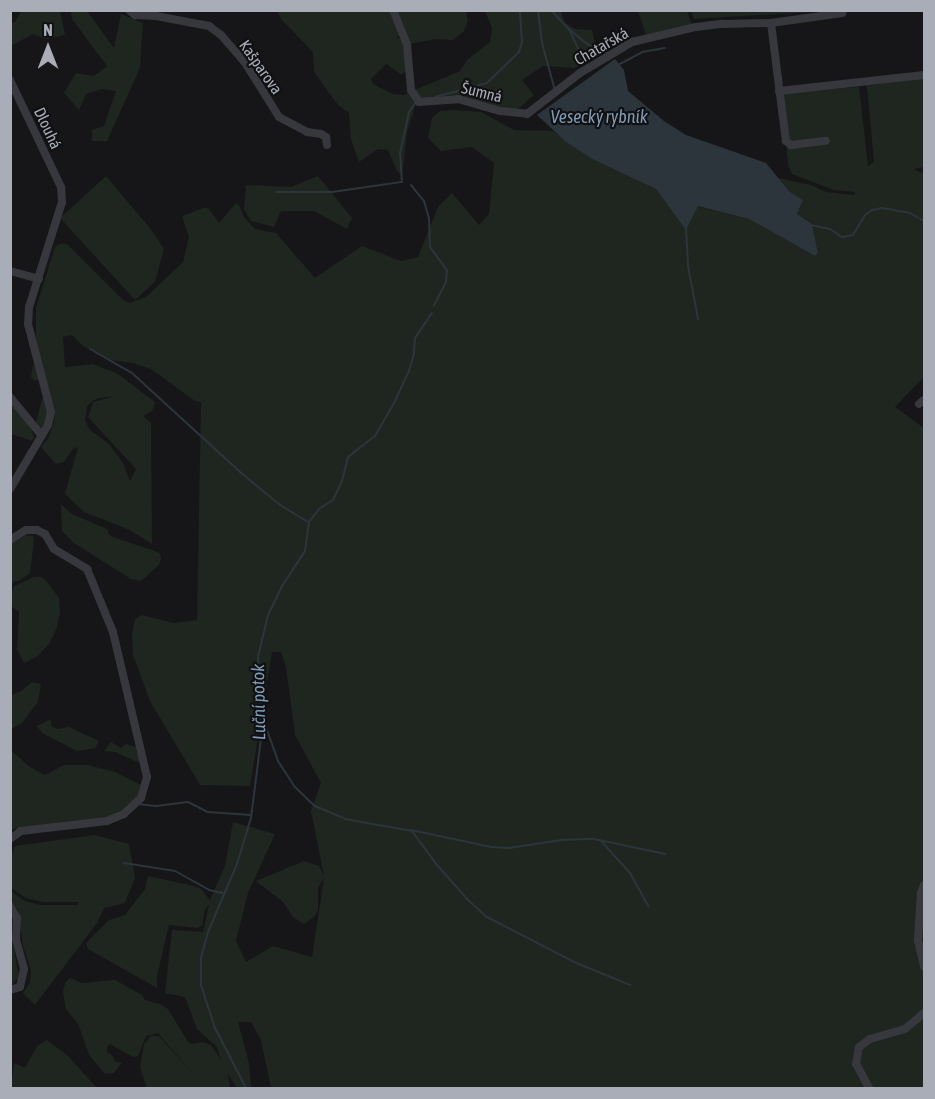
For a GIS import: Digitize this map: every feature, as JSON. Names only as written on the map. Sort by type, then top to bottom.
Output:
[{"type":"street","name":"Kašparova","points":[[129,10],[135,15],[156,16],[209,26],[221,35],[244,61],[279,117],[307,132],[321,134],[326,137],[327,145]]},
{"type":"street","name":"Šumná","points":[[393,10],[408,45],[411,90],[419,102],[458,99],[500,111],[527,114]]},
{"type":"street","name":"Chatařská","points":[[527,114],[609,55],[646,37],[722,24],[771,23],[842,13],[842,10]]},
{"type":"street","points":[[771,23],[786,141],[791,145],[826,141]]},
{"type":"street","points":[[779,91],[924,75]]},
{"type":"street","name":"Dlouhá","points":[[10,80],[61,187],[62,202],[56,229],[39,279]]},
{"type":"street","points":[[10,271],[39,279],[29,307],[28,324],[51,412],[48,425],[10,489]]},
{"type":"street","points":[[10,397],[42,436]]},
{"type":"street","points":[[10,540],[26,530],[37,530],[45,534],[54,549],[87,569],[113,632],[147,777],[141,798],[124,814],[107,821],[21,831],[10,839]]},
{"type":"street","points":[[924,885],[918,923],[919,952],[924,966]]},
{"type":"street","points":[[10,906],[17,918],[16,939],[24,969],[20,987],[10,990]]},
{"type":"street","points":[[869,1089],[856,1064],[859,1047],[870,1039],[905,1029],[924,1014]]},
{"type":"shaded area","points":[[22,10],[60,11],[65,35],[45,39],[33,34],[11,46],[11,23],[15,22]]},
{"type":"shaded area","points":[[691,10],[826,11],[694,19]]},
{"type":"shaded area","points":[[71,11],[87,11],[114,48],[121,14],[143,23],[140,68],[107,141],[92,141],[92,130],[104,126],[116,91],[102,89],[86,94],[79,110],[64,93],[76,73],[94,76],[107,66],[72,19]]},
{"type":"shaded area","points":[[277,11],[389,11],[399,34],[397,39],[402,37],[407,69],[402,75],[386,64],[371,79],[373,84],[393,94],[405,95],[409,92],[416,103],[407,132],[402,175],[397,171],[388,150],[378,149],[359,162],[351,139],[349,113],[338,105],[314,72],[313,52],[282,20]]},
{"type":"shaded area","points":[[397,11],[466,11],[468,21],[464,31],[453,40],[436,39],[409,44]]},
{"type":"shaded area","points":[[485,11],[561,11],[564,22],[575,29],[592,30],[598,56],[574,68],[543,66],[522,80],[534,95],[518,109],[502,109],[458,98],[419,99],[415,90],[460,71],[467,60],[490,42],[492,28]]},
{"type":"shaded area","points":[[638,11],[687,11],[692,25],[646,35]]},
{"type":"shaded area","points":[[924,78],[924,167],[914,169],[924,174],[924,377],[895,407],[924,428],[924,1088],[271,1088],[261,1040],[251,1022],[238,1022],[249,1063],[251,1088],[237,1088],[228,1074],[230,1088],[147,1088],[140,1067],[144,1044],[151,1036],[159,1036],[192,1073],[158,1033],[146,1036],[138,1056],[133,1057],[110,1044],[107,1052],[114,1057],[114,1061],[122,1063],[114,1073],[105,1074],[89,1055],[78,1024],[66,1009],[63,992],[65,983],[70,978],[82,983],[115,980],[142,995],[145,1000],[160,1004],[168,1009],[188,1042],[192,1044],[202,1042],[211,1045],[221,1060],[217,1047],[197,1029],[185,997],[165,993],[172,930],[203,932],[209,905],[205,909],[202,926],[197,928],[169,925],[157,976],[157,988],[88,949],[86,943],[109,920],[125,915],[145,889],[148,876],[194,886],[201,889],[210,900],[225,866],[233,822],[275,834],[248,893],[236,941],[246,962],[273,946],[312,957],[324,878],[318,888],[318,910],[315,916],[304,924],[293,917],[283,902],[256,881],[304,861],[319,866],[324,876],[311,811],[321,783],[295,735],[286,667],[281,652],[272,652],[250,786],[200,785],[150,701],[133,655],[132,635],[135,619],[142,615],[174,623],[197,620],[201,402],[195,401],[151,369],[133,363],[110,360],[83,346],[72,335],[63,337],[65,367],[93,364],[118,374],[155,402],[152,411],[143,416],[151,423],[152,544],[130,530],[84,512],[65,494],[78,447],[73,449],[64,462],[56,464],[41,447],[48,439],[54,422],[55,406],[50,426],[42,429],[36,423],[46,384],[44,377],[35,381],[31,377],[33,365],[39,363],[44,368],[36,348],[36,308],[55,247],[67,244],[123,300],[130,303],[146,297],[183,262],[189,237],[182,216],[203,208],[208,208],[219,223],[236,203],[244,217],[255,229],[276,233],[315,278],[362,246],[401,261],[418,257],[438,207],[452,193],[479,225],[489,214],[494,163],[472,147],[441,151],[428,138],[432,118],[440,111],[455,110],[481,112],[514,130],[553,131],[592,159],[656,189],[686,229],[697,206],[749,219],[815,256],[818,253],[812,224],[797,214],[803,200],[789,191],[778,178],[811,185],[826,192],[854,195],[855,192],[834,190],[792,174],[788,164],[782,97],[785,93],[859,87],[868,166],[874,162],[867,86]],"holes":[[[115,396],[93,402],[88,417],[136,469],[130,481],[123,463],[109,444],[90,430],[85,420],[87,407],[92,401]]]},
{"type":"shaded area","points":[[106,176],[150,228],[164,249],[155,282],[135,300],[60,218]]},
{"type":"shaded area","points":[[318,176],[352,218],[347,229],[314,211],[281,211],[274,227],[251,221],[244,209],[246,185],[291,187]]},
{"type":"shaded area","points":[[10,400],[31,429],[34,437],[32,441],[11,434]]},
{"type":"shaded area","points":[[61,504],[72,514],[107,529],[110,536],[160,553],[159,565],[141,581],[131,579],[74,543],[62,531]]},
{"type":"shaded area","points":[[27,535],[33,536],[34,540],[30,573],[19,581],[14,581],[11,586],[11,544]]},
{"type":"shaded area","points":[[34,577],[42,577],[59,598],[60,613],[56,630],[49,644],[38,656],[24,663],[17,649],[19,612],[11,606],[11,593],[14,586]]},
{"type":"shaded area","points":[[32,682],[41,684],[38,702],[22,723],[11,729],[11,695],[21,691]]},
{"type":"shaded area","points":[[51,719],[51,726],[58,729],[69,727],[99,741],[95,748],[77,751],[42,733],[37,726]]},
{"type":"shaded area","points":[[111,742],[121,748],[126,744],[136,747],[140,763],[115,752],[104,751]]},
{"type":"shaded area","points":[[11,750],[30,767],[45,775],[64,765],[88,765],[115,772],[141,785],[140,795],[126,808],[111,817],[70,825],[37,825],[11,830]]},
{"type":"shaded area","points":[[95,835],[129,844],[135,878],[125,903],[104,908],[97,923],[35,1005],[23,993],[30,983],[31,970],[23,946],[18,910],[11,901],[11,891],[25,901],[40,905],[77,905],[79,902],[43,902],[26,898],[11,888],[11,856],[15,846]]},
{"type":"shaded area","points":[[10,914],[13,919],[12,937],[19,977],[11,986]]},
{"type":"shaded area","points":[[47,1040],[68,1056],[97,1088],[11,1088],[14,1063],[25,1068],[37,1046]]},
{"type":"water","name":"Vesecký rybník","points":[[615,59],[624,70],[628,91],[664,121],[686,135],[766,163],[789,191],[803,200],[797,214],[812,224],[818,253],[815,256],[749,219],[698,206],[686,230],[656,189],[592,159],[565,141],[537,115]]},
{"type":"waterway","name":"Luční potok","points":[[435,97],[487,83],[519,52],[522,42],[520,10]]},
{"type":"waterway","points":[[538,10],[542,43],[554,87]]},
{"type":"waterway","points":[[551,10],[569,29],[585,64]]},
{"type":"waterway","points":[[569,29],[587,44],[607,52]]},
{"type":"waterway","points":[[618,65],[642,52],[665,48]]},
{"type":"waterway","name":"Luční potok","points":[[402,182],[400,153],[409,112],[416,102]]},
{"type":"waterway","points":[[276,192],[332,192],[401,182]]},
{"type":"waterway","name":"Luční potok","points":[[411,185],[424,201],[429,218],[430,247],[447,270],[446,282],[434,306]]},
{"type":"waterway","points":[[811,225],[830,229],[842,237],[853,235],[865,215],[872,210],[882,208],[910,213],[924,221]]},
{"type":"waterway","points":[[686,227],[688,266],[698,319]]},
{"type":"waterway","name":"Luční potok","points":[[246,1088],[215,1028],[201,985],[201,958],[208,932],[237,864],[251,818],[262,731],[258,657],[268,615],[282,586],[305,551],[309,522],[319,509],[333,500],[342,481],[348,457],[375,436],[394,403],[409,371],[415,338],[432,313]]},
{"type":"waterway","points":[[90,349],[132,373],[240,472],[280,505],[308,522]]},
{"type":"waterway","points":[[263,719],[278,761],[295,787],[315,806],[345,819],[412,831],[437,865],[469,901],[487,917],[574,962],[630,985]]},
{"type":"waterway","points":[[138,804],[156,806],[188,802],[208,812],[251,815]]},
{"type":"waterway","points":[[411,830],[491,847],[509,848],[561,840],[594,839],[665,854]]},
{"type":"waterway","points":[[601,841],[630,873],[648,906]]},
{"type":"waterway","points":[[124,863],[175,871],[209,890],[223,893]]}]
